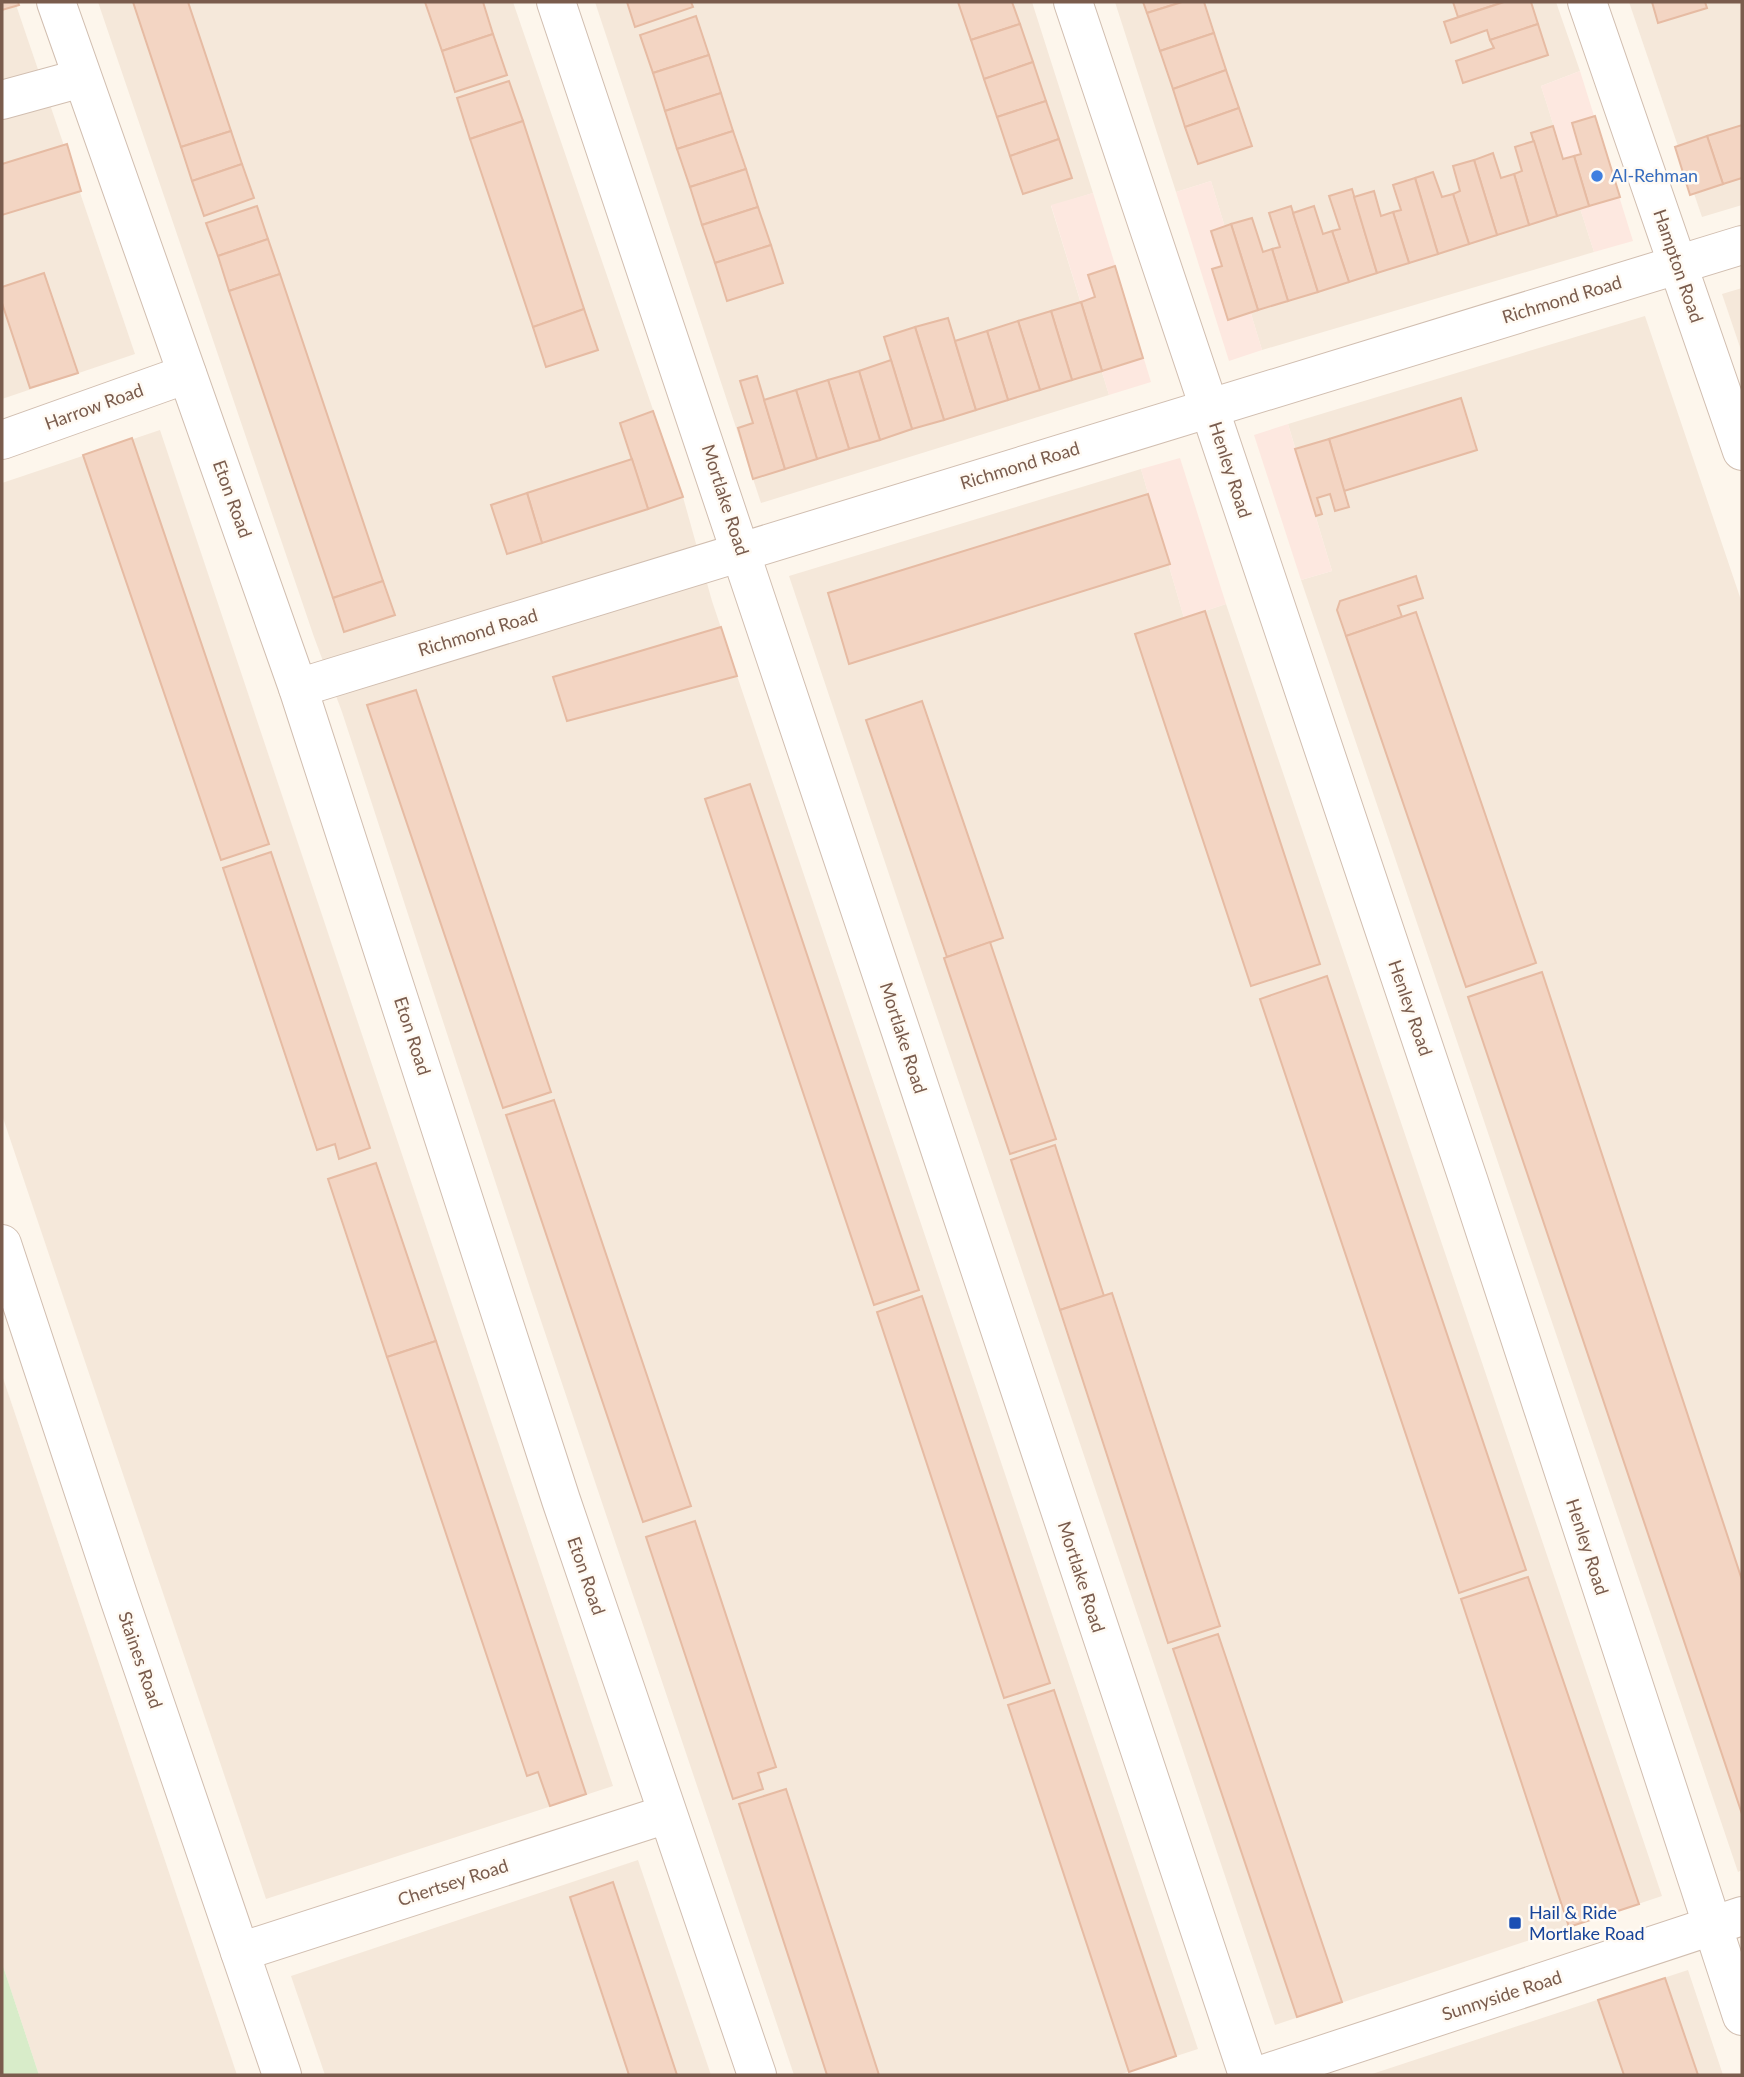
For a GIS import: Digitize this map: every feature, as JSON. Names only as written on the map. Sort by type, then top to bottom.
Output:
[{"type":"street","name":"Eton Road","points":[[55,2],[298,688],[556,1487],[757,2075]]},
{"type":"street","name":"Mortlake Road","points":[[556,2],[688,386],[984,1289],[1248,2075]]},
{"type":"street","name":"Henley Road","points":[[1073,2],[1469,1182],[1604,1602],[1727,1921],[1742,2016]]},
{"type":"street","name":"Hampton Road","points":[[1587,2],[1742,451]]},
{"type":"street","points":[[2,100],[82,78]]},
{"type":"street","name":"Richmond Road","points":[[298,688],[1742,245]]},
{"type":"street","name":"Harrow Road","points":[[2,440],[187,374]]},
{"type":"street","name":"Staines Road","points":[[2,1244],[123,1611],[282,2075]]},
{"type":"street","name":"Chertsey Road","points":[[240,1952],[667,1814]]},
{"type":"street","name":"Sunnyside Road","points":[[1261,2075],[1727,1921]]},
{"type":"shaded area","points":[[2,2],[15,2],[135,354],[2,399]]},
{"type":"shaded area","points":[[98,2],[513,2],[683,497],[712,601],[1198,2049],[1118,2075],[794,2075],[531,1291],[342,712],[314,637]]},
{"type":"shaded area","points":[[595,2],[1032,2],[1093,193],[1051,206],[1109,395],[761,503]]},
{"type":"shaded area","points":[[1115,2],[1556,2],[1580,71],[1541,86],[1594,252],[1262,350],[1211,181],[1176,192]]},
{"type":"shaded area","points":[[1629,2],[1742,2],[1742,205],[1702,217]]},
{"type":"shaded area","points":[[1580,71],[1633,241],[1594,252],[1541,86]]},
{"type":"shaded area","points":[[1211,181],[1262,350],[1229,361],[1176,192]]},
{"type":"shaded area","points":[[1093,193],[1151,382],[1109,395],[1051,205]]},
{"type":"shaded area","points":[[1742,288],[1742,353],[1722,294]]},
{"type":"shaded area","points":[[1645,316],[1742,603],[1742,1870],[1738,1872],[1301,580],[1332,571],[1288,424]]},
{"type":"shaded area","points":[[1288,424],[1332,571],[1301,580],[1254,435]]},
{"type":"shaded area","points":[[160,430],[613,1786],[266,1899],[2,1115],[2,483]]},
{"type":"shaded area","points":[[1180,458],[1226,604],[1184,618],[1141,469]]},
{"type":"shaded area","points":[[1141,469],[1184,618],[1226,604],[1662,1896],[1275,2025],[789,576]]},
{"type":"shaded area","points":[[2,1375],[237,2075],[39,2075],[2,1963]]},
{"type":"shaded area","points":[[638,1860],[711,2075],[325,2075],[291,1976]]},
{"type":"shaded area","points":[[1688,1970],[1723,2075],[1369,2075]]},
{"type":"green space","points":[[2,1963],[39,2075],[2,2075]]},
{"type":"building","points":[[2,2],[18,2],[19,5],[2,10]]},
{"type":"building","points":[[133,2],[188,2],[231,131],[181,147]]},
{"type":"building","points":[[425,2],[483,2],[493,34],[442,51]]},
{"type":"building","points":[[627,2],[691,2],[693,7],[635,27]]},
{"type":"building","points":[[958,2],[1012,2],[1020,24],[971,40]]},
{"type":"building","points":[[1143,2],[1182,2],[1147,13]]},
{"type":"building","points":[[1182,2],[1204,2],[1214,33],[1160,51],[1147,13]]},
{"type":"building","points":[[1453,2],[1504,2],[1458,17]]},
{"type":"building","points":[[1504,2],[1531,2],[1538,24],[1490,40],[1487,30],[1451,43],[1444,22]]},
{"type":"building","points":[[1652,2],[1705,2],[1707,8],[1658,23]]},
{"type":"building","points":[[696,16],[709,55],[653,73],[640,35]]},
{"type":"building","points":[[1020,24],[1033,62],[984,79],[971,40]]},
{"type":"building","points":[[1538,24],[1548,55],[1463,83],[1456,61],[1494,48],[1490,40]]},
{"type":"building","points":[[1214,33],[1226,70],[1173,89],[1160,51]]},
{"type":"building","points":[[493,34],[507,75],[455,92],[442,51]]},
{"type":"building","points":[[709,55],[721,93],[665,111],[653,73]]},
{"type":"building","points":[[1033,62],[1046,101],[997,117],[984,79]]},
{"type":"building","points":[[1226,70],[1239,108],[1185,127],[1173,89]]},
{"type":"building","points":[[509,81],[523,121],[470,139],[457,98]]},
{"type":"building","points":[[721,93],[733,131],[677,149],[665,111]]},
{"type":"building","points":[[1046,101],[1059,139],[1010,156],[997,117]]},
{"type":"building","points":[[1239,108],[1252,146],[1198,164],[1185,127]]},
{"type":"building","name":"Al-Rehman","points":[[1595,116],[1620,197],[1589,206],[1574,156],[1581,154],[1572,123]]},
{"type":"building","points":[[523,121],[584,309],[533,327],[470,139]]},
{"type":"building","points":[[1742,125],[1742,178],[1723,184],[1707,136]]},
{"type":"building","points":[[1553,126],[1563,159],[1574,156],[1589,206],[1557,216],[1531,133]]},
{"type":"building","points":[[231,131],[242,164],[192,181],[181,147]]},
{"type":"building","points":[[733,131],[746,169],[690,187],[677,149]]},
{"type":"building","points":[[1707,136],[1723,184],[1690,195],[1675,147]]},
{"type":"building","points":[[1059,139],[1072,178],[1023,194],[1010,156]]},
{"type":"building","points":[[1534,141],[1557,216],[1529,225],[1514,174],[1522,171],[1515,147]]},
{"type":"building","points":[[67,144],[81,191],[2,215],[2,164]]},
{"type":"building","points":[[1493,153],[1501,178],[1514,174],[1529,225],[1497,235],[1474,160]]},
{"type":"building","points":[[1474,160],[1497,235],[1469,244],[1453,194],[1460,191],[1453,166]]},
{"type":"building","points":[[242,164],[254,198],[204,216],[192,181]]},
{"type":"building","points":[[746,169],[758,207],[702,225],[690,187]]},
{"type":"building","points":[[1433,172],[1442,197],[1453,194],[1469,244],[1438,254],[1415,178]]},
{"type":"building","points":[[1415,178],[1438,254],[1409,263],[1393,212],[1401,210],[1393,185]]},
{"type":"building","points":[[1352,189],[1377,273],[1349,282],[1332,231],[1340,229],[1329,196]]},
{"type":"building","points":[[1374,191],[1381,216],[1393,212],[1409,263],[1377,273],[1354,197]]},
{"type":"building","points":[[257,206],[268,239],[218,256],[206,223]]},
{"type":"building","points":[[1291,206],[1318,292],[1288,301],[1272,249],[1280,247],[1269,213]]},
{"type":"building","points":[[1314,206],[1323,234],[1332,231],[1349,282],[1318,292],[1293,213]]},
{"type":"building","points":[[758,207],[771,245],[715,263],[702,225]]},
{"type":"building","points":[[1252,218],[1263,252],[1272,249],[1288,301],[1258,310],[1231,224]]},
{"type":"building","points":[[1231,224],[1258,310],[1228,320],[1212,269],[1222,266],[1211,231]]},
{"type":"building","points":[[268,239],[280,274],[229,291],[218,256]]},
{"type":"building","points":[[771,245],[783,283],[727,301],[715,263]]},
{"type":"building","points":[[1115,266],[1143,358],[1102,371],[1081,302],[1095,297],[1088,275]]},
{"type":"building","points":[[44,273],[78,373],[30,388],[2,303],[2,287]]},
{"type":"building","points":[[280,274],[383,581],[333,598],[229,291]]},
{"type":"building","points":[[1081,302],[1102,371],[1072,380],[1051,311]]},
{"type":"building","points":[[584,309],[598,350],[546,367],[533,327]]},
{"type":"building","points":[[1051,311],[1072,380],[1040,390],[1018,321]]},
{"type":"building","points":[[948,318],[976,410],[944,420],[915,327]]},
{"type":"building","points":[[1018,321],[1040,390],[1008,400],[987,331]]},
{"type":"building","points":[[915,327],[944,420],[912,429],[884,337]]},
{"type":"building","points":[[987,331],[1008,400],[976,410],[955,341]]},
{"type":"building","points":[[891,360],[912,429],[880,440],[859,371]]},
{"type":"building","points":[[859,371],[880,440],[849,449],[828,380]]},
{"type":"building","points":[[757,376],[785,469],[753,479],[738,428],[753,423],[740,381]]},
{"type":"building","points":[[828,380],[849,449],[817,459],[796,390]]},
{"type":"building","points":[[796,390],[817,459],[785,469],[764,400]]},
{"type":"building","points":[[1461,398],[1477,450],[1344,491],[1329,439]]},
{"type":"building","points":[[653,411],[683,497],[648,509],[620,423]]},
{"type":"building","points":[[132,438],[269,844],[221,860],[83,455]]},
{"type":"building","points":[[1329,439],[1349,507],[1335,511],[1330,494],[1317,498],[1322,514],[1316,516],[1295,449]]},
{"type":"building","points":[[632,459],[648,509],[542,543],[527,493]]},
{"type":"building","points":[[527,493],[542,543],[507,554],[491,505]]},
{"type":"building","points":[[1148,494],[1170,564],[849,664],[828,593]]},
{"type":"building","points":[[1416,576],[1423,598],[1398,606],[1402,617],[1346,636],[1337,610],[1340,601]]},
{"type":"building","points":[[383,581],[395,615],[344,632],[333,598]]},
{"type":"building","points":[[1205,611],[1320,964],[1251,986],[1135,634]]},
{"type":"building","points":[[1416,612],[1536,963],[1466,987],[1346,636]]},
{"type":"building","points":[[721,627],[737,676],[567,721],[553,677]]},
{"type":"building","points":[[416,690],[551,1092],[503,1108],[367,705]]},
{"type":"building","points":[[922,701],[1003,938],[947,957],[866,720]]},
{"type":"building","points":[[750,784],[919,1290],[874,1305],[705,799]]},
{"type":"building","points":[[271,852],[370,1148],[339,1159],[335,1144],[317,1150],[223,868]]},
{"type":"building","points":[[990,942],[1056,1139],[1010,1154],[944,958]]},
{"type":"building","points":[[1542,972],[1742,1580],[1742,1814],[1468,997]]},
{"type":"building","points":[[1327,976],[1526,1570],[1459,1593],[1260,999]]},
{"type":"building","points":[[554,1100],[691,1506],[643,1522],[506,1115]]},
{"type":"building","points":[[1055,1145],[1104,1296],[1060,1310],[1011,1160]]},
{"type":"building","points":[[376,1163],[436,1341],[387,1357],[328,1179]]},
{"type":"building","points":[[1112,1293],[1220,1626],[1168,1643],[1060,1310]]},
{"type":"building","points":[[922,1296],[1050,1683],[1004,1698],[877,1312]]},
{"type":"building","points":[[436,1341],[586,1794],[550,1806],[538,1772],[527,1776],[387,1357]]},
{"type":"building","points":[[695,1521],[776,1767],[758,1773],[763,1789],[733,1799],[646,1537]]},
{"type":"building","points":[[1528,1577],[1639,1904],[1569,1927],[1461,1599]]},
{"type":"building","points":[[1218,1634],[1342,2002],[1297,2017],[1173,1649]]},
{"type":"building","points":[[1054,1690],[1176,2056],[1129,2072],[1008,1705]]},
{"type":"building","points":[[786,1789],[879,2075],[827,2075],[739,1804]]},
{"type":"building","points":[[613,1882],[677,2075],[629,2075],[570,1897]]},
{"type":"building","points":[[1665,1978],[1698,2075],[1624,2075],[1598,2000]]},
{"type":"place","name":"Al-Rehman","points":[[1597,176]]},
{"type":"place","name":"Hail & Ride Mortlake Road","points":[[1515,1923]]}]
